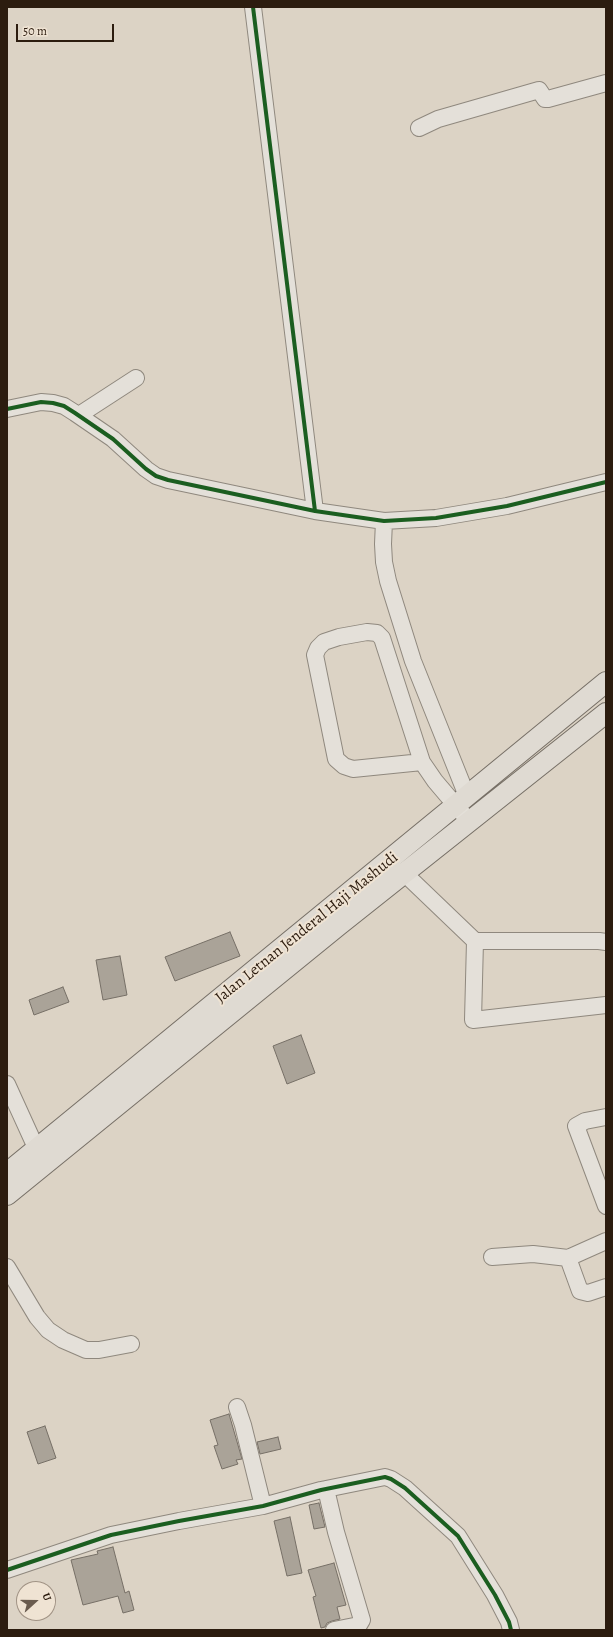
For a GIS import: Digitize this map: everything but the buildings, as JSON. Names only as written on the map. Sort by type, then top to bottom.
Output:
[{"type":"main road","name":"Jalan Letnan Jenderal Haji Mashudi","points":[[7,1173],[37,1150],[606,682]]},
{"type":"main road","name":"Jalan Letnan Jenderal Haji Mashudi","points":[[7,1195],[404,873],[606,713]]},
{"type":"street","points":[[253,7],[315,511]]},
{"type":"street","points":[[419,128],[438,120],[539,90],[545,99],[548,99],[606,83]]},
{"type":"street","points":[[79,415],[136,378]]},
{"type":"street","points":[[7,409],[41,402],[64,406],[113,440],[146,469],[156,476],[168,480],[315,511],[384,521],[436,518],[507,506],[606,482]]},
{"type":"street","points":[[384,521],[383,550],[388,582],[413,661],[469,822]]},
{"type":"street","points":[[422,762],[353,769],[344,766],[336,759],[315,655],[318,648],[324,642],[338,637],[367,632],[377,633],[382,638],[422,762],[435,781],[462,800]]},
{"type":"street","points":[[404,873],[475,941],[606,942]]},
{"type":"street","points":[[475,941],[473,1020],[606,1006]]},
{"type":"street","points":[[7,1084],[37,1150]]},
{"type":"street","points":[[606,1117],[585,1121],[576,1126],[606,1206]]},
{"type":"street","points":[[492,1257],[533,1254],[568,1258],[606,1241]]},
{"type":"street","points":[[568,1258],[580,1291],[588,1293],[606,1287]]},
{"type":"street","points":[[7,1267],[37,1317],[48,1330],[63,1340],[86,1350],[99,1350],[131,1344]]},
{"type":"street","points":[[237,1407],[243,1425],[263,1506]]},
{"type":"street","points":[[7,1570],[111,1535],[263,1506],[326,1489],[385,1477],[391,1478],[405,1488],[458,1536],[496,1595],[509,1622],[511,1630]]},
{"type":"street","points":[[326,1489],[336,1532],[362,1620],[358,1625],[334,1630]]},
{"type":"cycle path","points":[[253,7],[315,511]]},
{"type":"cycle path","points":[[7,409],[41,402],[64,406],[113,439],[146,469],[156,476],[168,480],[315,511],[384,521],[436,518],[507,506],[606,482]]},
{"type":"cycle path","points":[[7,1570],[111,1535],[263,1506],[321,1490],[385,1477],[405,1488],[458,1536],[495,1595],[509,1622],[511,1630]]}]
